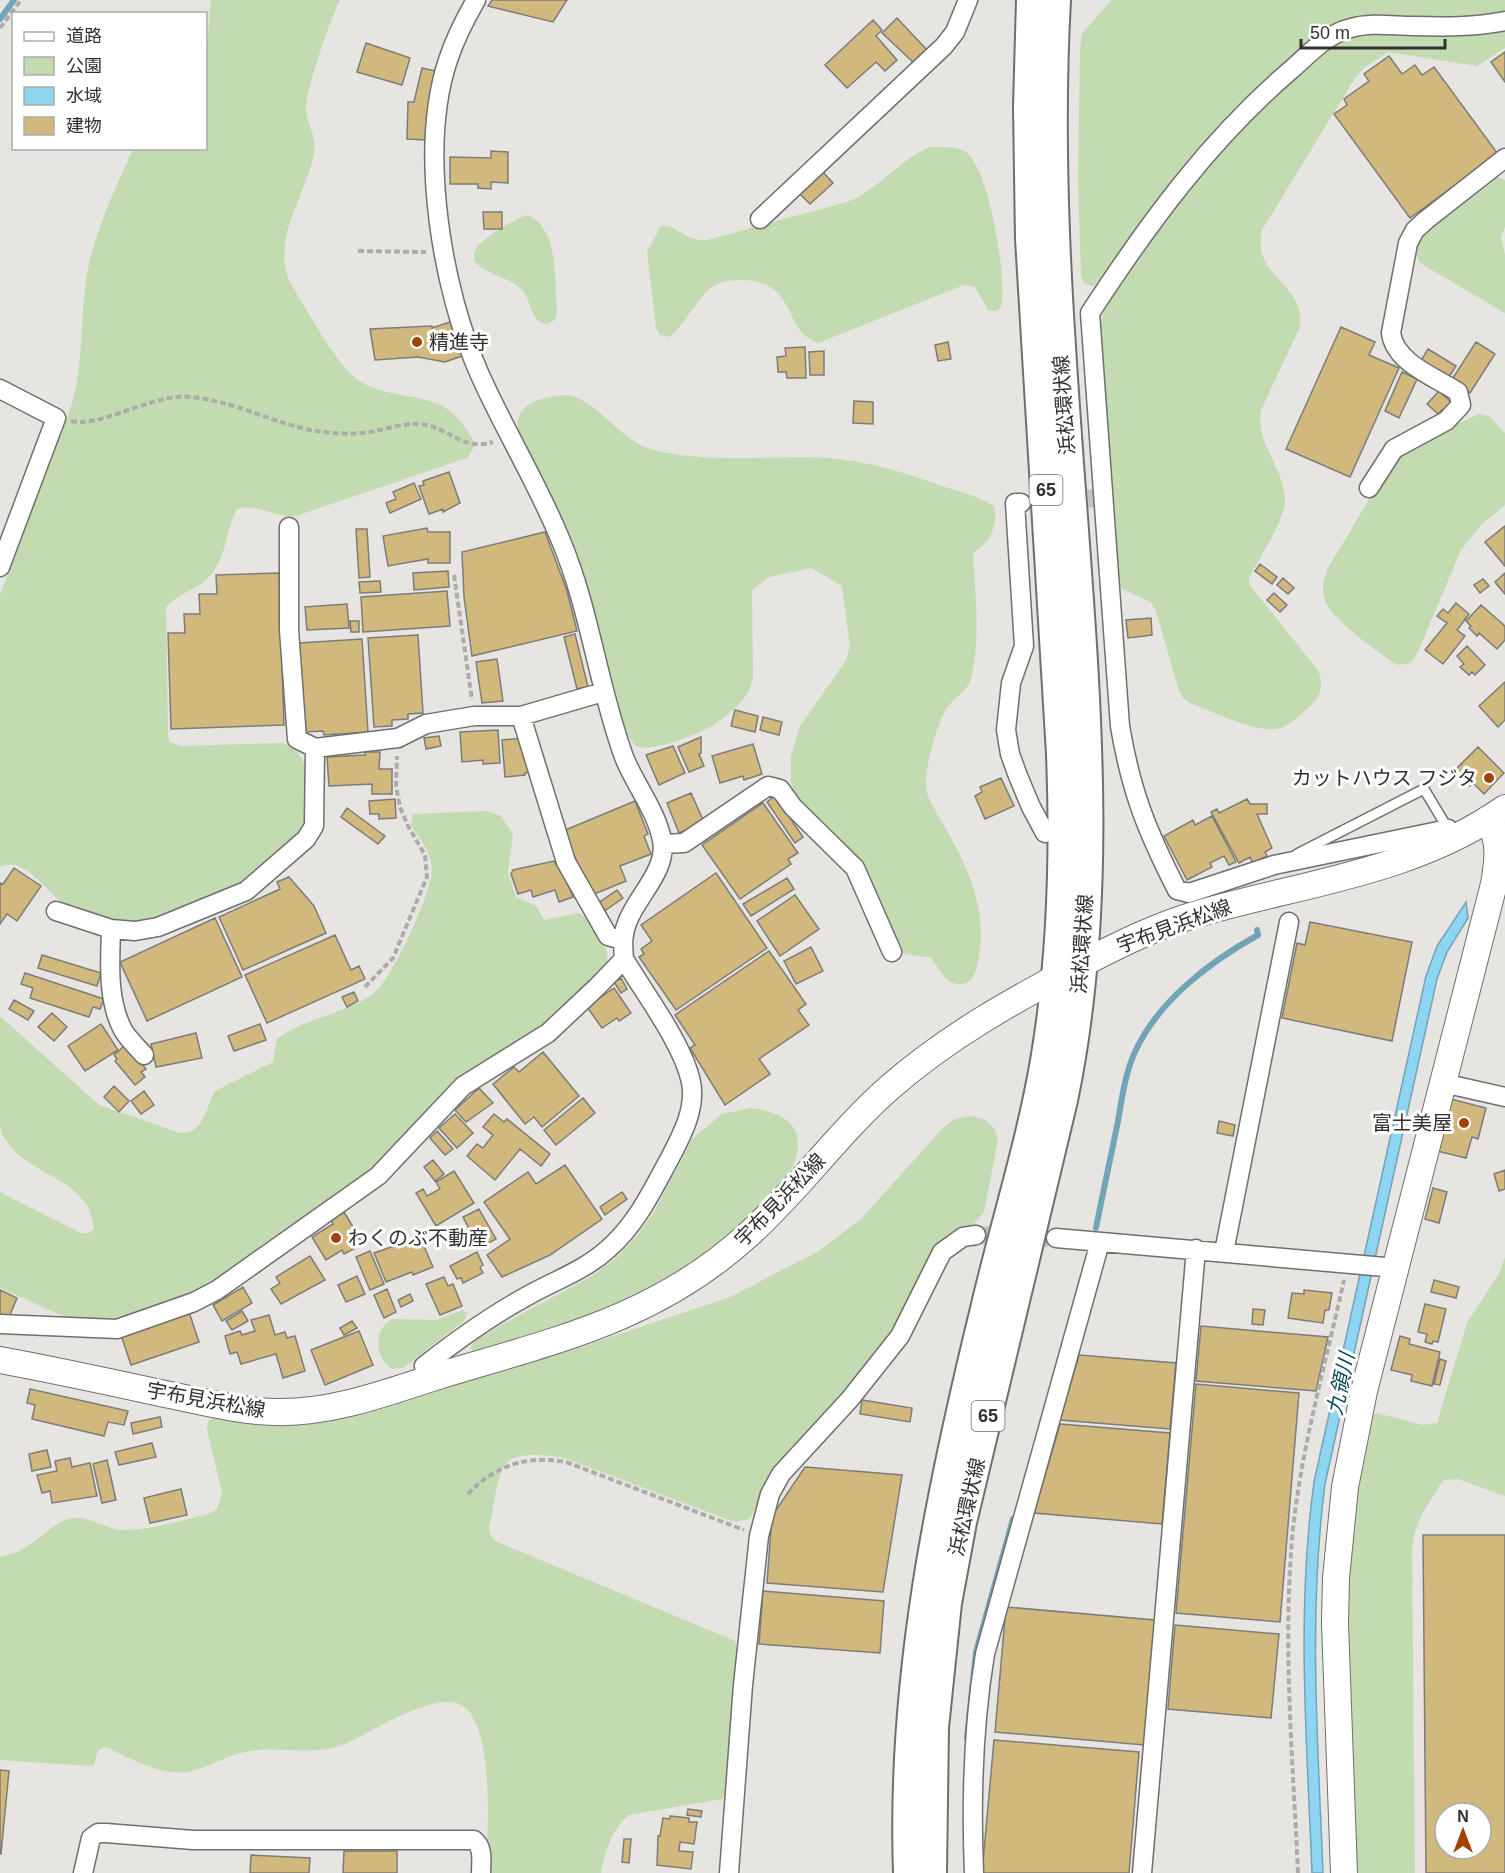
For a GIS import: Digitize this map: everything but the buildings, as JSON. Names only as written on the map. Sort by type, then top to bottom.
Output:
[{"type":"main road","name":"浜松環状線","points":[[932,1873],[934,1737],[947,1603],[962,1522],[1029,1253],[1065,1092],[1083,964],[1089,790],[1070,645],[1030,239],[1028,107],[1031,0]]},
{"type":"main road","name":"浜松環状線","points":[[908,1873],[907,1809],[910,1725],[918,1641],[930,1558],[985,1307],[1038,1095],[1050,1025],[1054,979],[1070,645],[1054,251],[1052,119],[1056,0]]},
{"type":"main road","name":"宇布見浜松線","points":[[0,1360],[224,1406],[274,1412],[327,1408],[571,1337],[620,1319],[666,1295],[710,1267],[750,1233],[858,1117],[919,1063],[985,1016],[1157,928],[1199,913],[1391,864],[1451,833],[1496,814]]},
{"type":"main road","points":[[1344,1873],[1335,1623],[1339,1532],[1352,1442],[1386,1266],[1443,1083],[1498,866],[1496,814]]},
{"type":"street","points":[[428,1380],[424,1366],[459,1338],[529,1295],[586,1266],[628,1229],[644,1206],[682,1135],[690,1111],[691,1085],[685,1060],[624,958],[623,940],[627,922],[660,863],[663,844],[658,825],[625,758],[603,692],[583,606],[562,542],[464,335],[452,294],[436,171],[439,95],[447,61],[460,28],[476,0]]},
{"type":"street","points":[[760,219],[944,46],[955,32],[968,0]]},
{"type":"street","points":[[1451,833],[1274,865],[1190,893],[1177,890],[1155,848],[1132,788],[1120,726],[1115,643],[1099,498],[1090,314],[1121,265],[1198,161],[1263,93],[1337,33],[1367,25],[1468,27],[1505,21]]},
{"type":"street","points":[[1369,488],[1394,449],[1446,421],[1461,405],[1458,392],[1406,359],[1392,343],[1391,333],[1408,243],[1415,230],[1426,220],[1505,158]]},
{"type":"street","points":[[0,389],[56,418],[0,567]]},
{"type":"street","points":[[1021,503],[1015,503],[1024,646],[1011,683],[1006,730],[1010,754],[1022,786],[1045,832]]},
{"type":"street","points":[[289,527],[289,630],[297,739],[315,748],[398,738],[426,724],[474,716],[521,716],[603,692]]},
{"type":"street","points":[[1024,646],[1115,643]]},
{"type":"street","points":[[521,716],[558,841],[570,872],[608,936],[623,940]]},
{"type":"street","points":[[56,910],[111,929],[135,931],[158,927],[246,891],[306,839],[314,826],[315,748]]},
{"type":"street","points":[[663,844],[684,843],[768,786],[780,789],[793,807],[855,868],[892,952]]},
{"type":"street","points":[[1224,1252],[1289,922]]},
{"type":"street","points":[[111,929],[110,976],[117,1013],[123,1030],[144,1055]]},
{"type":"street","points":[[0,1324],[117,1329],[195,1302],[217,1290],[378,1176],[464,1086],[548,1033],[624,958]]},
{"type":"street","points":[[1443,1083],[1505,1097]]},
{"type":"street","points":[[729,1873],[743,1685],[763,1514],[781,1474],[850,1399],[893,1346],[911,1317],[942,1252],[963,1237],[976,1235]]},
{"type":"street","points":[[1056,1238],[1386,1266]]},
{"type":"street","points":[[974,1873],[974,1770],[979,1689],[985,1654],[1100,1242]]},
{"type":"street","points":[[1142,1873],[1196,1249]]},
{"type":"street","points":[[83,1873],[91,1838],[98,1833],[193,1840],[474,1840],[480,1844],[481,1873]]},
{"type":"lane","points":[[1274,865],[1424,789],[1451,833]]},
{"type":"path","points":[[0,28],[21,0]]},
{"type":"path","points":[[358,251],[445,252]]},
{"type":"path","points":[[56,418],[82,423],[135,406],[190,396],[214,401],[287,424],[326,432],[367,432],[421,424],[435,428],[457,440],[483,445],[510,436]]},
{"type":"path","points":[[454,575],[474,716]]},
{"type":"path","points":[[365,987],[393,958],[427,877],[425,855],[400,807],[396,786],[398,738]]},
{"type":"path","points":[[1298,1873],[1289,1623],[1293,1528],[1300,1480],[1352,1262]]},
{"type":"path","points":[[468,1494],[488,1476],[516,1463],[549,1459],[566,1462],[759,1536]]},
{"type":"green space","points":[[211,0],[340,0],[319,55],[307,101],[307,116],[315,148],[310,170],[287,233],[284,249],[289,281],[332,351],[352,375],[374,388],[427,400],[439,405],[461,422],[475,446],[467,458],[296,516],[244,507],[237,509],[219,562],[214,570],[203,582],[166,607],[168,736],[170,742],[180,746],[281,743],[293,748],[303,761],[306,773],[308,815],[306,825],[287,848],[236,888],[163,918],[144,922],[120,921],[95,917],[72,908],[56,898],[34,876],[18,866],[0,867],[0,595],[72,404],[79,369],[89,264],[103,219],[133,150],[207,150],[207,46]]},
{"type":"green space","points":[[1111,0],[1505,0],[1505,12],[1468,19],[1366,16],[1349,19],[1318,34],[1223,120],[1192,156],[1100,281],[1093,286],[1084,284],[1081,276],[1078,180],[1080,49],[1082,34]]},
{"type":"green space","points":[[1505,30],[1505,48],[1477,66],[1388,52],[1365,67],[1355,78],[1262,230],[1261,246],[1264,260],[1295,300],[1300,312],[1300,327],[1261,410],[1260,422],[1265,444],[1280,475],[1285,498],[1281,517],[1249,578],[1249,584],[1318,670],[1321,685],[1316,699],[1309,707],[1292,722],[1280,728],[1271,729],[1249,725],[1192,704],[1183,698],[1179,691],[1156,611],[1151,602],[1122,589],[1118,581],[1099,328],[1105,305],[1205,167],[1269,99],[1329,48],[1341,41],[1368,34],[1469,36]]},
{"type":"green space","points":[[930,147],[953,148],[966,152],[982,179],[995,226],[1002,274],[1001,307],[996,311],[988,310],[975,287],[964,285],[818,343],[806,337],[788,307],[773,289],[760,283],[735,280],[715,285],[708,290],[676,331],[669,337],[660,335],[656,328],[647,252],[661,226],[671,227],[692,238],[707,240],[847,202],[869,190],[908,159]]},
{"type":"green space","points":[[1494,176],[1505,180],[1505,227],[1501,237],[1505,255],[1505,313],[1420,263],[1414,250],[1420,234]]},
{"type":"green space","points":[[528,215],[546,232],[553,258],[557,312],[555,320],[547,324],[539,322],[536,318],[520,288],[474,261],[478,246],[490,235]]},
{"type":"green space","points":[[569,395],[581,399],[629,438],[651,449],[671,454],[715,458],[808,457],[857,462],[912,476],[994,506],[995,521],[992,532],[987,541],[973,555],[977,632],[971,678],[967,687],[949,705],[942,716],[932,747],[926,780],[929,798],[963,860],[979,909],[981,926],[978,962],[971,980],[955,984],[943,975],[931,958],[900,953],[873,893],[801,808],[791,783],[791,756],[799,728],[846,660],[850,647],[842,586],[811,568],[769,577],[752,590],[753,677],[743,699],[717,722],[684,738],[644,748],[632,741],[623,723],[606,671],[570,539],[518,432],[520,413],[525,407],[541,399]]},
{"type":"green space","points":[[1479,414],[1489,416],[1505,433],[1505,505],[1481,525],[1461,550],[1417,654],[1411,663],[1398,665],[1359,637],[1331,611],[1324,599],[1323,591],[1327,570],[1393,459],[1404,448]]},
{"type":"green space","points":[[487,811],[501,816],[513,834],[508,873],[516,897],[536,906],[544,920],[578,913],[589,921],[599,935],[606,950],[607,964],[593,983],[375,1172],[214,1285],[116,1324],[70,1319],[0,1288],[0,1192],[81,1233],[89,1233],[94,1228],[89,1210],[79,1196],[19,1155],[7,1143],[0,1127],[0,1016],[99,1105],[180,1133],[188,1132],[195,1129],[203,1119],[215,1091],[273,1062],[277,1039],[300,1026],[362,1001],[381,986],[409,936],[430,881],[432,870],[430,858],[411,825],[413,814]]},
{"type":"green space","points":[[751,1108],[767,1111],[788,1121],[797,1134],[797,1152],[792,1168],[782,1182],[730,1233],[699,1258],[632,1297],[597,1312],[521,1338],[480,1350],[473,1351],[470,1348],[474,1342],[499,1326],[592,1276],[616,1258],[637,1236],[654,1212],[692,1139],[722,1114]]},
{"type":"green space","points":[[970,1116],[984,1119],[994,1128],[998,1140],[984,1212],[973,1225],[949,1235],[936,1246],[893,1332],[844,1394],[774,1469],[750,1519],[734,1522],[561,1457],[533,1455],[515,1458],[508,1461],[501,1473],[489,1527],[489,1532],[495,1541],[735,1641],[738,1652],[728,1787],[722,1799],[629,1815],[618,1826],[610,1841],[601,1873],[486,1873],[488,1810],[485,1759],[481,1736],[474,1718],[463,1706],[451,1702],[435,1703],[418,1708],[337,1747],[316,1750],[251,1751],[184,1772],[160,1770],[105,1747],[98,1750],[94,1765],[89,1766],[0,1760],[0,1557],[22,1549],[65,1520],[73,1518],[85,1519],[116,1529],[133,1530],[209,1514],[217,1509],[222,1493],[207,1429],[208,1422],[212,1418],[274,1425],[330,1421],[575,1349],[730,1297],[819,1251],[861,1219],[943,1128],[955,1119]]},
{"type":"green space","points":[[1505,1257],[1505,1496],[1458,1479],[1443,1480],[1421,1516],[1412,1550],[1415,1873],[1352,1873],[1344,1668],[1348,1533],[1369,1418],[1377,1413],[1423,1425],[1437,1423],[1467,1323],[1499,1274]]},
{"type":"green space","points":[[463,1310],[467,1313],[464,1321],[403,1368],[392,1369],[382,1358],[378,1344],[379,1337],[381,1330],[392,1319],[436,1320]]},
{"type":"water","name":"九領川","points":[[1466,902],[1468,918],[1447,952],[1437,979],[1325,1484],[1317,1581],[1316,1630],[1323,1873],[1312,1873],[1304,1629],[1305,1580],[1314,1482],[1426,976],[1437,946]]},
{"type":"waterway","points":[[0,19],[14,0]]},
{"type":"waterway","points":[[1096,1228],[1126,1078],[1134,1054],[1144,1035],[1156,1017],[1186,985],[1221,958],[1258,935],[1257,930]]},
{"type":"waterway","points":[[967,1738],[976,1652],[1013,1519]]},
{"type":"tunnel","points":[[1061,500],[1095,498]]},
{"type":"tunnel","points":[[976,1235],[1056,1238]]},
{"type":"place","name":"精進寺","points":[[417,342]]},
{"type":"place","name":"カットハウス フジタ","points":[[1489,778]]},
{"type":"place","name":"富士美屋","points":[[1464,1123]]},
{"type":"place","name":"わくのぶ不動産","points":[[336,1238]]}]
